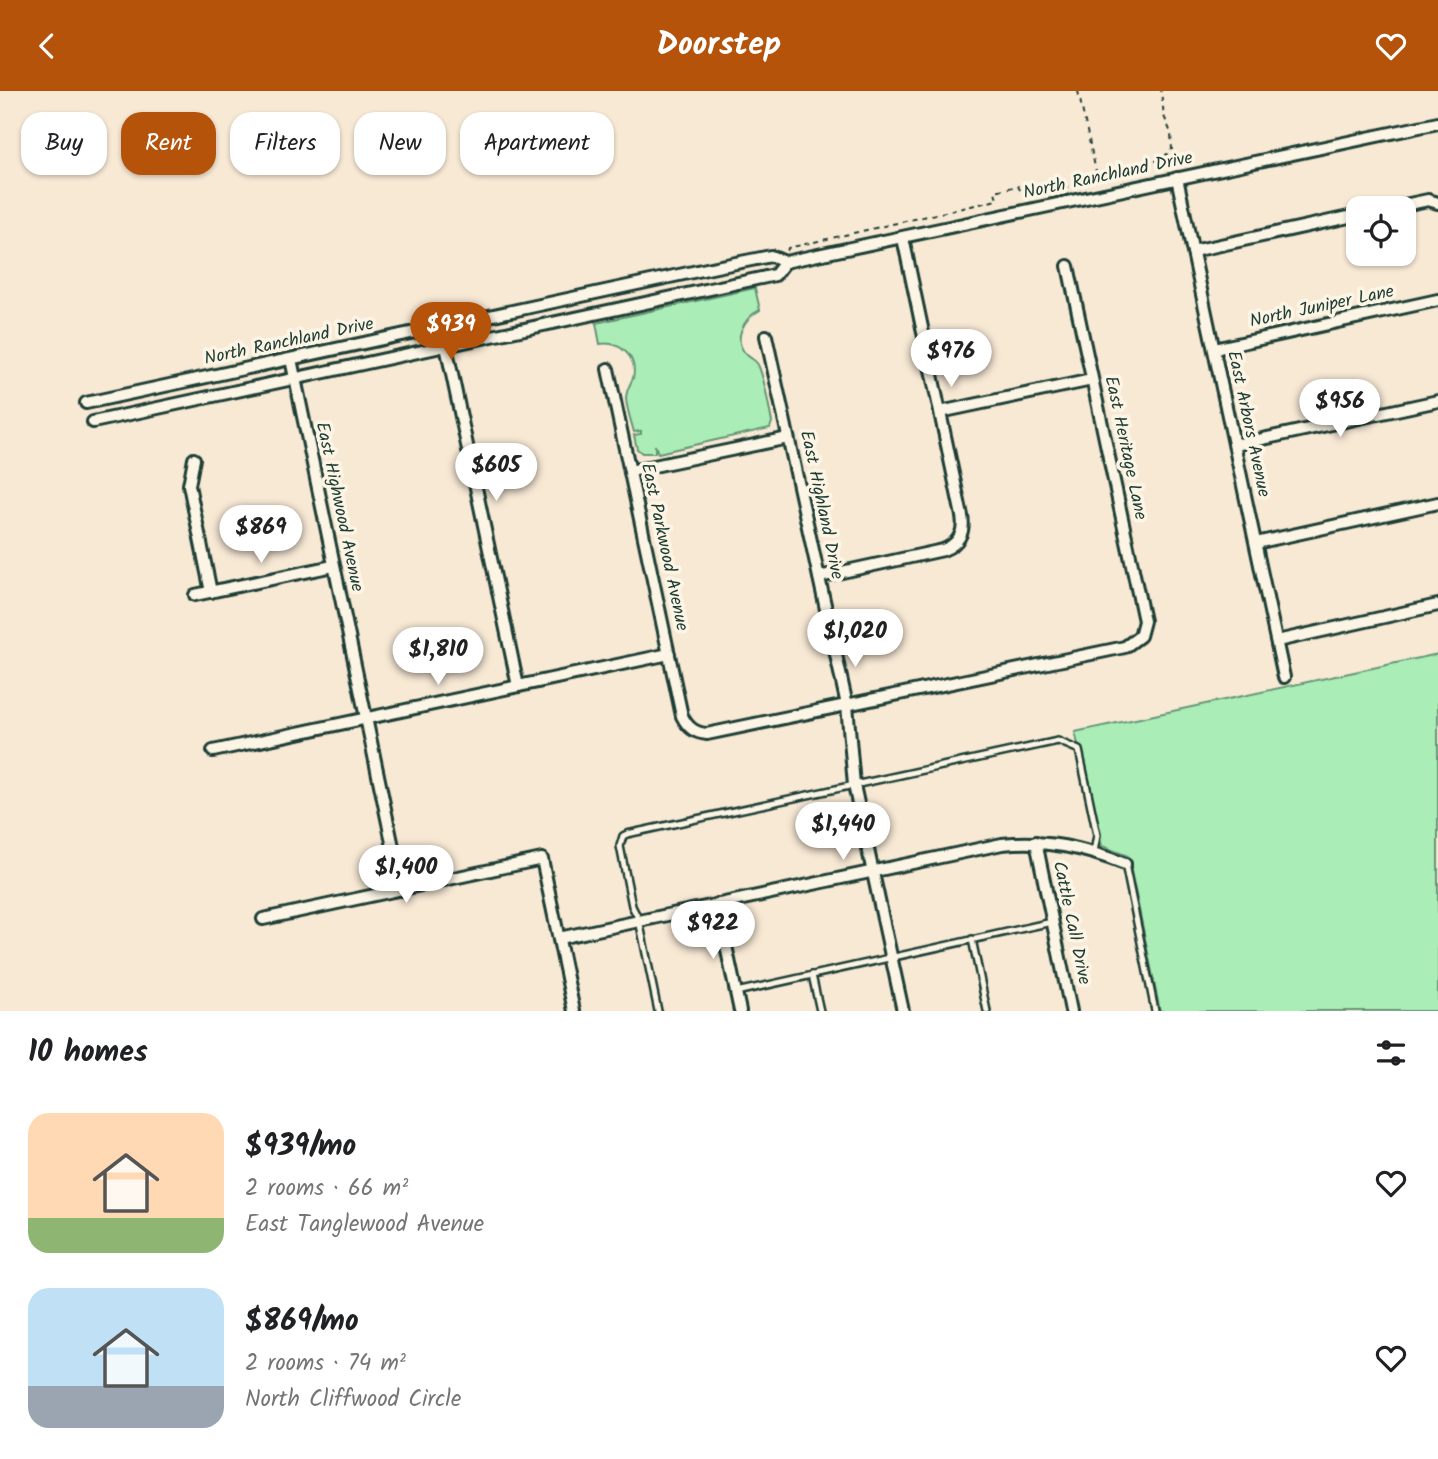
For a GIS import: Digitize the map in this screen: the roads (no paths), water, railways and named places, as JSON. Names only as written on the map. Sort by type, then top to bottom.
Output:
[{"type":"street","name":"North Ranchland Drive","points":[[86,403],[716,267],[771,257],[785,262],[1438,123]]},
{"type":"street","name":"East Arbors Avenue","points":[[1177,178],[1284,677]]},
{"type":"street","points":[[1416,203],[1428,200],[1438,203]]},
{"type":"street","points":[[1193,251],[1346,218]]},
{"type":"street","points":[[819,577],[943,550],[961,536],[963,530],[903,238]]},
{"type":"street","name":"North Ranchland Drive","points":[[93,422],[775,275],[785,262]]},
{"type":"street","name":"East Heritage Lane","points":[[847,705],[1125,647],[1140,636],[1144,621],[1068,266]]},
{"type":"street","name":"North Juniper Lane","points":[[1214,349],[1438,300]]},
{"type":"street","points":[[442,327],[519,686]]},
{"type":"street","name":"East Highland Drive","points":[[766,336],[847,705],[854,785],[903,1011]]},
{"type":"street","name":"East Highwood Avenue","points":[[291,359],[402,890]]},
{"type":"street","name":"East Parkwood Avenue","points":[[608,369],[682,716],[691,729],[707,734],[847,705]]},
{"type":"street","points":[[940,412],[1092,380]]},
{"type":"street","points":[[1235,445],[1438,401]]},
{"type":"street","points":[[630,471],[788,438]]},
{"type":"street","points":[[194,459],[189,485],[211,592]]},
{"type":"street","points":[[1256,543],[1438,503]]},
{"type":"street","points":[[195,595],[334,566]]},
{"type":"street","points":[[1276,641],[1438,605]]},
{"type":"street","points":[[213,751],[669,654]]},
{"type":"street","points":[[559,938],[1002,844],[1036,842],[1094,852],[1125,864]]},
{"type":"street","name":"Cattle Call Drive","points":[[1036,842],[1071,1011]]},
{"type":"street","points":[[263,919],[542,859],[573,1011]]},
{"type":"street","points":[[717,904],[740,1011]]},
{"type":"lane","points":[[658,1011],[620,846],[627,834],[1058,741],[1079,750],[1097,835],[1094,852]]},
{"type":"lane","points":[[1125,864],[1155,1011]]},
{"type":"lane","points":[[736,992],[1052,922]]},
{"type":"lane","points":[[972,939],[987,1011]]},
{"type":"lane","points":[[812,975],[820,1011]]}]
